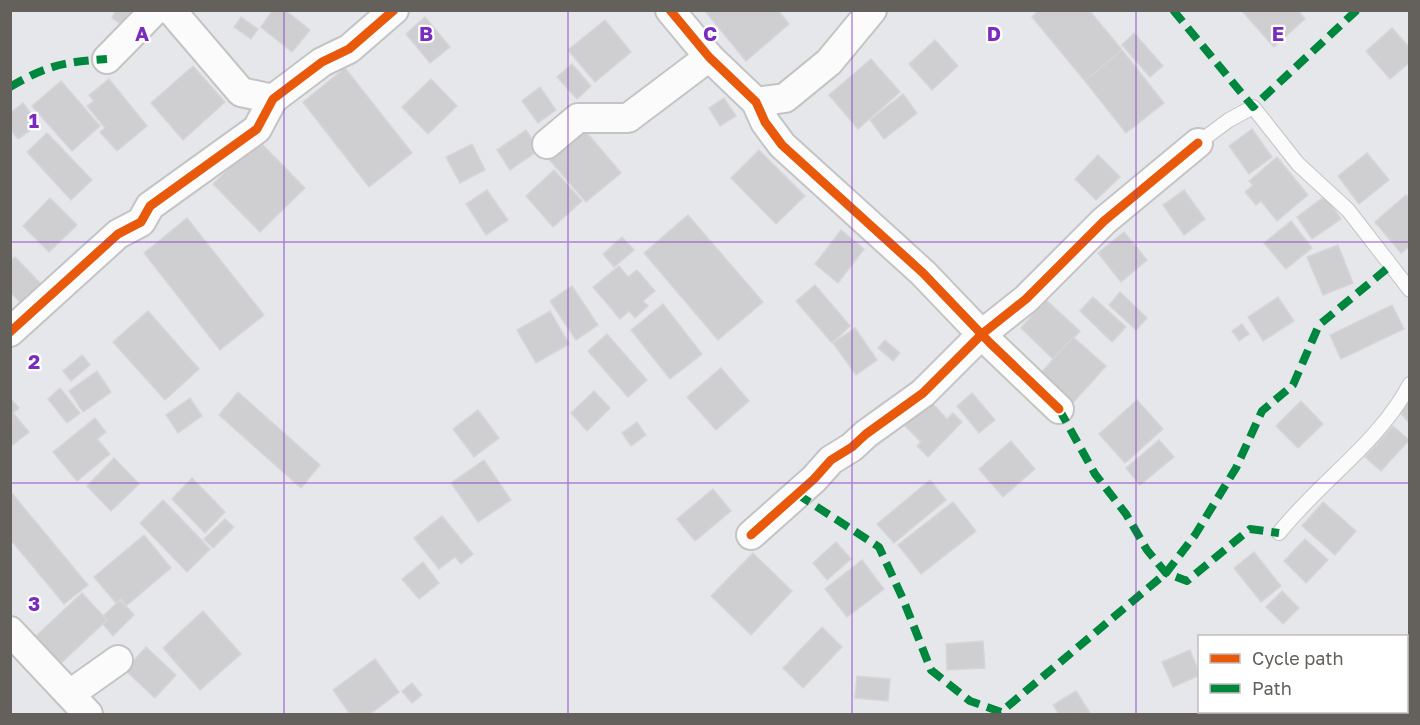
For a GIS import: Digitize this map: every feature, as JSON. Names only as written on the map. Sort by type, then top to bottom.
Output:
[{"type":"street","points":[[107,59],[155,10]]},
{"type":"street","points":[[171,10],[242,92],[273,99]]},
{"type":"street","points":[[10,332],[118,234],[141,222],[150,206],[257,129],[273,99],[322,62],[349,49],[394,10]]},
{"type":"street","points":[[670,10],[709,57],[756,102],[765,122],[782,145],[923,273],[1059,409]]},
{"type":"street","points":[[756,102],[785,98],[829,62],[872,10]]},
{"type":"street","points":[[547,144],[578,118],[628,118],[709,57]]},
{"type":"street","points":[[751,535],[814,479],[831,460],[852,447],[866,434],[923,393],[982,334],[1026,299],[1104,221],[1198,143]]},
{"type":"street","points":[[10,631],[79,704],[118,660]]},
{"type":"lane","points":[[1198,143],[1229,120],[1253,107],[1298,164],[1348,210],[1410,290]]},
{"type":"lane","points":[[1279,533],[1302,504],[1340,471],[1376,433],[1410,384]]},
{"type":"building","points":[[116,10],[138,10],[127,28],[112,18]]},
{"type":"building","points":[[273,10],[285,10],[310,30],[292,52],[261,27]]},
{"type":"building","points":[[704,10],[778,10],[789,24],[746,61]]},
{"type":"building","points":[[1039,10],[1089,10],[1122,50],[1085,81],[1032,17]]},
{"type":"building","points":[[1241,10],[1298,10],[1305,19],[1274,47]]},
{"type":"building","points":[[241,17],[258,29],[251,39],[234,27]]},
{"type":"building","points":[[425,17],[450,47],[430,63],[406,34]]},
{"type":"building","points":[[605,20],[631,52],[595,82],[568,50]]},
{"type":"building","points":[[1392,28],[1410,48],[1410,62],[1390,79],[1366,51]]},
{"type":"building","points":[[1134,33],[1163,66],[1150,77],[1122,45]]},
{"type":"building","points":[[935,40],[958,66],[932,90],[909,64]]},
{"type":"building","points":[[1122,50],[1164,103],[1126,133],[1085,81]]},
{"type":"building","points":[[871,59],[900,92],[858,129],[829,95]]},
{"type":"building","points":[[572,64],[591,86],[577,99],[557,77]]},
{"type":"building","points":[[193,66],[225,102],[183,140],[151,103]]},
{"type":"building","points":[[345,68],[412,153],[369,187],[303,102]]},
{"type":"building","points":[[109,79],[147,126],[117,151],[100,132],[105,128],[87,106],[94,101],[89,95]]},
{"type":"building","points":[[431,79],[457,106],[428,134],[402,107]]},
{"type":"building","points":[[61,81],[100,126],[72,151],[32,106]]},
{"type":"building","points":[[540,87],[556,110],[538,123],[522,101]]},
{"type":"building","points":[[903,94],[917,113],[884,139],[870,120]]},
{"type":"building","points":[[724,98],[736,116],[720,126],[709,108]]},
{"type":"building","points":[[23,103],[39,124],[18,139],[10,129],[10,113]]},
{"type":"building","points":[[582,127],[621,173],[586,202],[547,157]]},
{"type":"building","points":[[1252,129],[1272,157],[1249,174],[1229,146]]},
{"type":"building","points":[[526,130],[539,150],[510,170],[497,150]]},
{"type":"building","points":[[47,133],[92,180],[71,200],[27,152]]},
{"type":"building","points":[[258,140],[305,188],[260,232],[213,184]]},
{"type":"building","points":[[472,144],[485,170],[460,183],[446,157]]},
{"type":"building","points":[[759,150],[805,196],[776,224],[731,178]]},
{"type":"building","points":[[1367,153],[1389,180],[1359,204],[1338,176]]},
{"type":"building","points":[[1098,155],[1120,177],[1096,200],[1075,179]]},
{"type":"building","points":[[1277,157],[1308,195],[1277,221],[1261,201],[1256,205],[1245,192],[1253,185],[1249,181]]},
{"type":"building","points":[[554,170],[582,201],[553,227],[526,196]]},
{"type":"building","points":[[487,190],[508,220],[486,235],[466,204]]},
{"type":"building","points":[[1184,190],[1205,219],[1184,235],[1163,205]]},
{"type":"building","points":[[1406,195],[1410,199],[1410,246],[1401,253],[1375,222]]},
{"type":"building","points":[[1325,196],[1341,219],[1312,239],[1297,217]]},
{"type":"building","points":[[50,198],[77,225],[49,252],[23,226]]},
{"type":"building","points":[[688,215],[763,302],[718,340],[644,253]]},
{"type":"building","points":[[187,218],[264,315],[220,350],[144,253]]},
{"type":"building","points":[[1291,221],[1312,248],[1286,269],[1264,243]]},
{"type":"building","points":[[841,230],[864,249],[838,283],[815,264]]},
{"type":"building","points":[[1124,232],[1147,260],[1121,282],[1098,253]]},
{"type":"building","points":[[622,237],[634,250],[614,267],[603,254]]},
{"type":"building","points":[[1338,245],[1353,283],[1323,295],[1307,257]]},
{"type":"building","points":[[15,257],[42,285],[22,304],[10,292],[10,261]]},
{"type":"building","points":[[619,266],[628,277],[637,270],[655,291],[643,301],[648,306],[635,318],[629,311],[620,319],[593,287]]},
{"type":"building","points":[[815,285],[850,326],[832,343],[796,301]]},
{"type":"building","points":[[572,286],[598,325],[576,340],[550,301]]},
{"type":"building","points":[[1120,292],[1147,318],[1136,330],[1109,305]]},
{"type":"building","points":[[1093,297],[1126,327],[1112,342],[1080,311]]},
{"type":"building","points":[[1278,297],[1294,321],[1263,341],[1248,317]]},
{"type":"building","points":[[1046,300],[1080,331],[1054,360],[1021,328]]},
{"type":"building","points":[[663,304],[702,354],[670,379],[631,330]]},
{"type":"building","points":[[1392,305],[1404,329],[1341,359],[1330,335]]},
{"type":"building","points":[[148,311],[199,369],[165,400],[113,342]]},
{"type":"building","points":[[550,311],[569,344],[536,363],[517,330]]},
{"type":"building","points":[[1242,324],[1249,334],[1239,341],[1232,331]]},
{"type":"building","points":[[855,328],[877,360],[856,375],[833,343]]},
{"type":"building","points":[[607,334],[647,380],[628,397],[588,351]]},
{"type":"building","points":[[1073,337],[1106,366],[1071,405],[1039,375]]},
{"type":"building","points":[[885,340],[900,353],[893,361],[878,348]]},
{"type":"building","points":[[82,355],[90,365],[71,381],[63,371]]},
{"type":"building","points":[[721,368],[749,401],[716,430],[687,397]]},
{"type":"building","points":[[97,371],[111,392],[83,412],[69,391]]},
{"type":"building","points":[[60,388],[80,413],[67,423],[48,399]]},
{"type":"building","points":[[594,391],[610,408],[587,431],[571,413]]},
{"type":"building","points":[[238,392],[320,465],[301,488],[219,415]]},
{"type":"building","points":[[972,393],[995,420],[979,433],[957,406]]},
{"type":"building","points":[[1410,396],[1410,424],[1396,408]]},
{"type":"building","points":[[10,398],[19,408],[13,413],[29,432],[10,447]]},
{"type":"building","points":[[190,398],[202,416],[178,433],[166,415]]},
{"type":"building","points":[[928,399],[947,419],[953,413],[962,422],[928,457],[917,446],[921,442],[903,424]]},
{"type":"building","points":[[1137,400],[1163,429],[1125,463],[1099,434]]},
{"type":"building","points":[[1301,401],[1323,424],[1298,448],[1276,426]]},
{"type":"building","points":[[478,410],[499,438],[474,457],[453,429]]},
{"type":"building","points":[[95,418],[106,432],[97,439],[110,454],[77,481],[53,452]]},
{"type":"building","points":[[637,422],[646,435],[631,446],[622,433]]},
{"type":"building","points":[[1393,426],[1409,440],[1381,471],[1365,457]]},
{"type":"building","points":[[1159,440],[1174,457],[1140,485],[1126,468]]},
{"type":"building","points":[[1011,441],[1035,469],[1003,497],[979,469]]},
{"type":"building","points":[[114,458],[139,484],[111,511],[87,486]]},
{"type":"building","points":[[484,460],[511,500],[478,522],[451,483]]},
{"type":"building","points":[[192,478],[225,512],[205,533],[172,499]]},
{"type":"building","points":[[930,480],[946,500],[894,543],[877,524]]},
{"type":"building","points":[[713,489],[731,511],[695,541],[677,519]]},
{"type":"building","points":[[10,491],[88,585],[64,604],[10,539]]},
{"type":"building","points":[[163,500],[210,549],[187,572],[140,523]]},
{"type":"building","points":[[953,502],[976,531],[921,574],[898,545]]},
{"type":"building","points":[[1323,502],[1356,531],[1335,555],[1302,526]]},
{"type":"building","points":[[442,516],[473,554],[461,564],[455,557],[439,569],[414,538]]},
{"type":"building","points":[[225,519],[234,527],[213,548],[204,539]]},
{"type":"building","points":[[144,535],[171,568],[126,606],[121,599],[116,603],[94,577]]},
{"type":"building","points":[[1305,539],[1328,560],[1306,583],[1284,561]]},
{"type":"building","points":[[836,542],[851,559],[827,580],[813,563]]},
{"type":"building","points":[[1254,552],[1281,586],[1261,602],[1234,568]]},
{"type":"building","points":[[753,553],[792,591],[751,635],[711,596]]},
{"type":"building","points":[[862,560],[884,589],[847,617],[825,589]]},
{"type":"building","points":[[423,562],[439,583],[419,599],[402,579]]},
{"type":"building","points":[[1282,591],[1299,608],[1283,624],[1266,607]]},
{"type":"building","points":[[82,593],[107,620],[59,665],[34,638]]},
{"type":"building","points":[[120,600],[134,615],[113,636],[103,624],[107,620],[103,616]]},
{"type":"building","points":[[203,611],[241,654],[200,690],[163,648]]},
{"type":"building","points":[[822,627],[842,647],[803,688],[783,668]]},
{"type":"building","points":[[983,641],[985,668],[947,670],[946,644]]},
{"type":"building","points":[[146,647],[176,675],[155,698],[125,670]]},
{"type":"building","points":[[1190,650],[1198,676],[1173,687],[1162,662]]},
{"type":"building","points":[[375,659],[399,692],[370,714],[350,714],[333,690]]},
{"type":"building","points":[[857,676],[890,679],[888,701],[855,698]]},
{"type":"building","points":[[412,683],[422,695],[412,703],[402,691]]},
{"type":"building","points":[[1076,691],[1090,713],[1059,714],[1053,705]]},
{"type":"building","points":[[1306,713],[1334,713],[1332,714]]},
{"type":"marked path","points":[[1173,10],[1253,107],[1357,10]]},
{"type":"marked path","points":[[10,87],[46,69],[107,59]]},
{"type":"marked path","points":[[797,494],[879,547],[903,599],[931,670],[970,701],[1001,712],[1166,573],[1195,535],[1236,468],[1262,411],[1293,385],[1319,325],[1389,267]]},
{"type":"marked path","points":[[1059,409],[1095,474],[1126,514],[1147,550],[1166,573],[1187,581],[1250,529],[1279,533]]},
{"type":"cycle path","points":[[10,332],[118,234],[141,222],[150,206],[257,129],[273,99],[322,62],[349,49],[394,10]]},
{"type":"cycle path","points":[[670,10],[709,57],[756,102],[765,122],[782,145],[923,273],[990,343],[1059,409]]},
{"type":"cycle path","points":[[751,535],[814,479],[831,460],[852,447],[866,434],[923,393],[982,334],[1026,299],[1104,221],[1198,143]]}]
